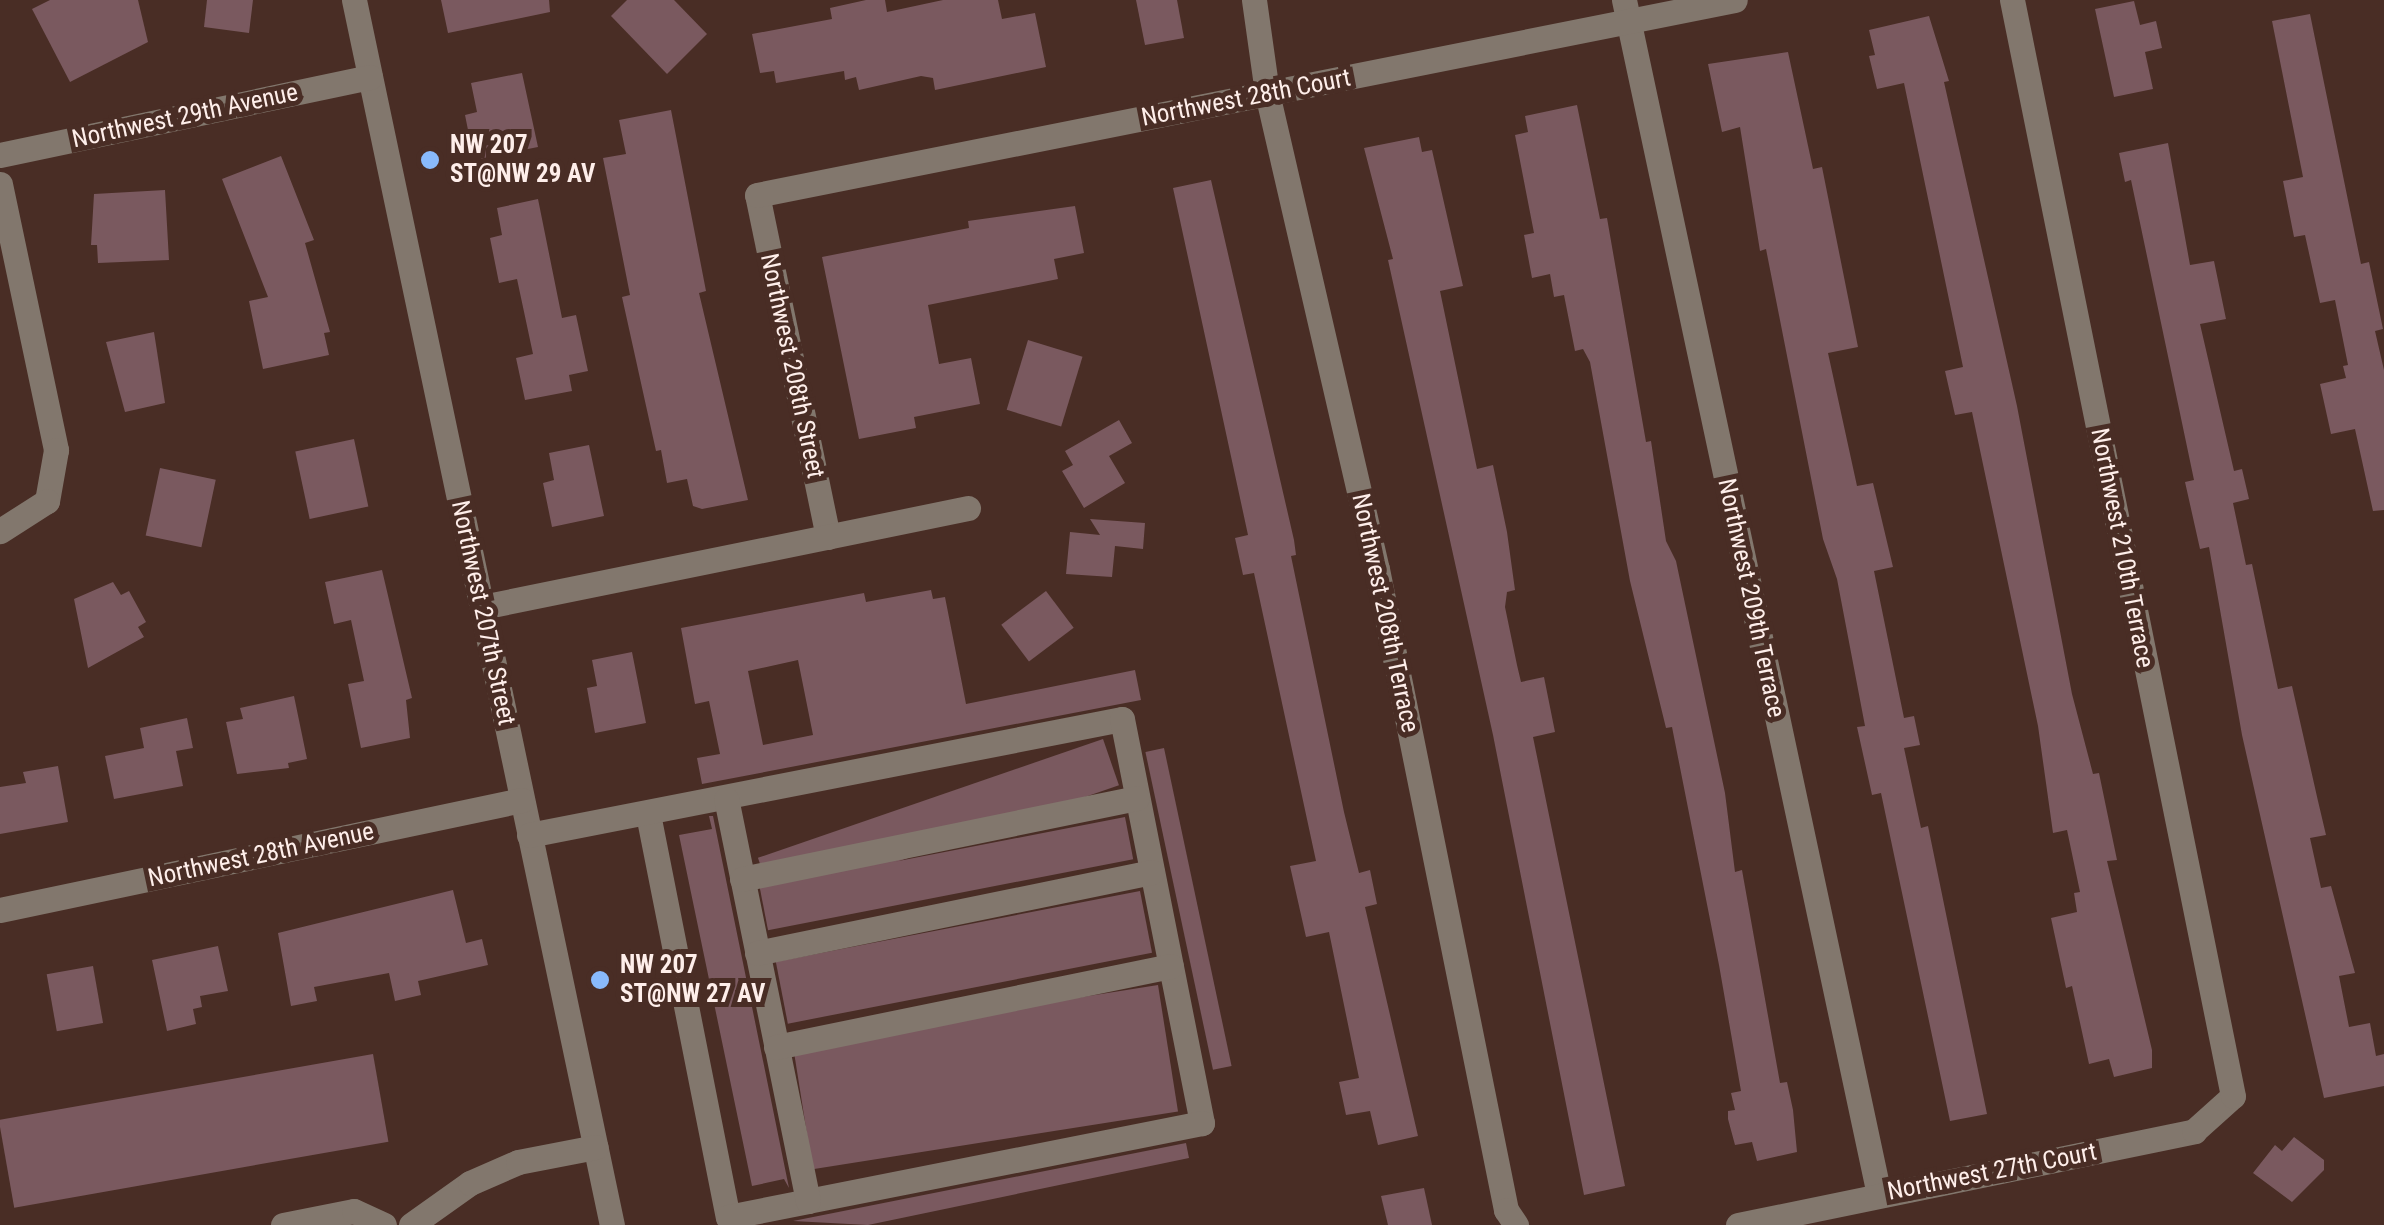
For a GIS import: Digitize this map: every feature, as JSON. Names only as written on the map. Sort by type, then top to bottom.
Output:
[{"type":"street","name":"Northwest 207th Street","points":[[354,0],[612,1225]]},
{"type":"street","name":"Northwest 208th Terrace","points":[[1254,0],[1268,92],[1377,569],[1506,1210],[1516,1225]]},
{"type":"street","name":"Northwest 28th Court","points":[[756,195],[1268,92],[1626,13],[1736,0]]},
{"type":"street","name":"Northwest 210th Terrace","points":[[2012,0],[2233,1096]]},
{"type":"street","name":"Northwest 209th Terrace","points":[[1626,13],[1879,1195]]},
{"type":"street","name":"Northwest 29th Avenue","points":[[0,155],[370,78]]},
{"type":"street","points":[[0,184],[56,450],[47,501],[0,531]]},
{"type":"street","name":"Northwest 208th Street","points":[[756,195],[828,536]]},
{"type":"street","points":[[482,606],[968,508]]},
{"type":"street","points":[[530,835],[1122,719],[1202,1123],[728,1217],[648,814]]},
{"type":"street","points":[[742,879],[1137,798]]},
{"type":"street","points":[[726,799],[808,1201]]},
{"type":"street","name":"Northwest 28th Avenue","points":[[0,910],[522,800]]},
{"type":"street","points":[[758,953],[1152,872]]},
{"type":"street","points":[[776,1048],[1170,966]]},
{"type":"street","name":"Northwest 27th Court","points":[[1738,1225],[2194,1131],[2233,1096]]},
{"type":"street","points":[[411,1225],[470,1184],[518,1162],[596,1147]]},
{"type":"street","points":[[283,1225],[354,1211],[384,1225]]},
{"type":"building","points":[[50,0],[138,0],[148,42],[70,82],[32,9]]},
{"type":"building","points":[[207,0],[253,0],[249,33],[204,27]]},
{"type":"building","points":[[441,0],[549,0],[550,12],[448,33]]},
{"type":"building","points":[[627,0],[674,0],[707,34],[667,74],[611,16]]},
{"type":"building","points":[[885,0],[887,12],[943,0],[998,0],[1002,19],[1035,13],[1046,67],[935,90],[933,78],[921,76],[859,90],[856,77],[845,80],[844,71],[776,83],[774,71],[760,73],[752,34],[832,19],[830,8]]},
{"type":"building","points":[[1136,0],[1177,0],[1184,38],[1145,45]]},
{"type":"building","points":[[2134,1],[2140,25],[2156,21],[2162,48],[2145,52],[2153,89],[2114,97],[2095,9]]},
{"type":"building","points":[[2310,14],[2361,264],[2369,262],[2383,329],[2375,331],[2384,370],[2384,510],[2373,511],[2355,429],[2331,434],[2320,384],[2346,378],[2343,366],[2348,365],[2335,300],[2320,303],[2305,235],[2294,237],[2283,181],[2303,177],[2272,21]]},
{"type":"building","points":[[1929,16],[1949,81],[1944,82],[2017,406],[2072,694],[2093,774],[2099,773],[2117,860],[2107,861],[2152,1050],[2152,1068],[2114,1077],[2109,1059],[2089,1064],[2072,986],[2066,988],[2051,918],[2077,912],[2074,893],[2080,892],[2067,830],[2053,833],[2038,726],[1972,412],[1955,415],[1945,371],[1963,367],[1904,83],[1877,89],[1869,56],[1875,55],[1869,30]]},
{"type":"building","points":[[1788,52],[1813,169],[1822,167],[1858,347],[1828,353],[1857,486],[1873,483],[1893,567],[1874,571],[1904,718],[1914,716],[1920,745],[1904,748],[1921,828],[1928,826],[1987,1114],[1950,1121],[1881,793],[1872,795],[1857,727],[1865,726],[1837,579],[1823,539],[1766,249],[1760,251],[1740,127],[1722,132],[1708,64]]},
{"type":"building","points":[[522,73],[538,147],[474,160],[465,115],[477,112],[471,83]]},
{"type":"building","points":[[1577,105],[1600,219],[1607,218],[1646,442],[1651,441],[1666,541],[1676,561],[1725,793],[1735,872],[1742,870],[1780,1083],[1787,1082],[1793,1110],[1797,1152],[1757,1161],[1752,1142],[1735,1145],[1728,1119],[1728,1111],[1735,1110],[1731,1093],[1741,1091],[1719,965],[1672,727],[1666,728],[1630,581],[1590,362],[1583,349],[1575,351],[1564,295],[1554,297],[1550,274],[1532,278],[1524,235],[1534,233],[1515,135],[1528,132],[1525,116]]},
{"type":"building","points":[[671,110],[706,291],[699,293],[748,500],[702,509],[693,506],[687,479],[667,483],[661,450],[656,451],[622,297],[630,295],[603,158],[626,154],[619,120]]},
{"type":"building","points":[[1419,137],[1422,152],[1432,150],[1463,286],[1440,291],[1477,469],[1493,465],[1507,532],[1515,590],[1507,592],[1505,607],[1517,665],[1521,682],[1544,677],[1555,732],[1533,737],[1625,1186],[1584,1195],[1493,735],[1388,260],[1393,259],[1364,148]]},
{"type":"building","points":[[2168,143],[2190,265],[2214,261],[2226,319],[2200,324],[2234,471],[2242,469],[2249,499],[2233,503],[2246,565],[2252,564],[2278,689],[2292,686],[2326,835],[2310,838],[2321,888],[2331,886],[2355,973],[2339,976],[2349,1027],[2370,1023],[2376,1056],[2384,1054],[2384,1086],[2324,1098],[2242,735],[2209,547],[2200,549],[2185,482],[2194,480],[2131,180],[2125,182],[2119,153]]},
{"type":"building","points":[[281,156],[314,240],[305,243],[330,332],[324,333],[329,355],[263,369],[249,301],[268,297],[222,179]]},
{"type":"building","points":[[1211,180],[1294,540],[1296,555],[1291,556],[1344,812],[1359,873],[1370,870],[1377,904],[1365,907],[1418,1136],[1378,1145],[1370,1111],[1346,1115],[1339,1082],[1359,1078],[1329,932],[1306,937],[1290,866],[1316,861],[1254,573],[1243,575],[1235,538],[1248,535],[1173,188]]},
{"type":"building","points":[[165,190],[169,260],[98,263],[97,245],[91,245],[94,194]]},
{"type":"building","points":[[538,199],[562,318],[576,315],[588,371],[569,375],[572,391],[525,400],[516,358],[533,354],[517,279],[499,283],[490,238],[502,235],[497,208]]},
{"type":"building","points":[[1075,206],[1084,253],[1054,259],[1058,279],[928,305],[939,364],[971,358],[980,404],[914,417],[916,428],[859,439],[822,257],[969,228],[968,221]]},
{"type":"building","points":[[154,332],[165,403],[125,412],[106,342]]},
{"type":"building","points":[[1028,340],[1083,357],[1061,426],[1007,410]]},
{"type":"building","points":[[1119,420],[1132,443],[1109,456],[1125,483],[1084,508],[1062,471],[1073,465],[1065,451]]},
{"type":"building","points":[[354,439],[368,506],[310,519],[295,451]]},
{"type":"building","points":[[589,445],[604,516],[552,527],[543,483],[554,480],[549,453]]},
{"type":"building","points":[[160,468],[216,480],[201,547],[146,535]]},
{"type":"building","points":[[1090,519],[1145,523],[1143,549],[1115,546],[1112,577],[1066,574],[1070,532],[1100,535]]},
{"type":"building","points":[[382,570],[412,698],[406,700],[410,738],[361,748],[348,684],[364,681],[351,620],[334,624],[325,582]]},
{"type":"building","points":[[113,582],[121,595],[129,591],[146,622],[138,627],[144,637],[88,668],[74,599]]},
{"type":"building","points":[[931,590],[933,599],[945,597],[966,704],[1135,670],[1141,700],[702,784],[697,758],[720,754],[709,701],[695,704],[681,628],[864,593],[866,602]],"holes":[[[798,660],[813,735],[763,745],[748,671]]]},
{"type":"building","points":[[1046,591],[1074,628],[1029,661],[1001,625]]},
{"type":"building","points":[[632,652],[646,723],[595,733],[587,688],[597,686],[592,660]]},
{"type":"building","points":[[294,696],[307,759],[288,763],[289,768],[237,774],[226,722],[243,719],[240,708]]},
{"type":"building","points":[[187,718],[193,748],[176,751],[183,786],[114,799],[105,756],[144,748],[140,728]]},
{"type":"building","points":[[1103,739],[1119,785],[774,904],[758,858]]},
{"type":"building","points":[[1164,748],[1232,1066],[1213,1070],[1145,752]]},
{"type":"building","points":[[58,766],[68,822],[0,834],[0,787],[26,783],[23,772]]},
{"type":"building","points":[[709,816],[713,816],[789,1188],[784,1179],[752,1186],[679,835],[712,829]]},
{"type":"building","points":[[1125,817],[1133,859],[768,930],[760,888]]},
{"type":"building","points":[[453,890],[466,943],[482,939],[488,965],[418,981],[421,995],[395,1001],[389,973],[314,987],[317,1001],[291,1006],[278,933]]},
{"type":"building","points":[[1140,891],[1152,953],[788,1024],[776,962]]},
{"type":"building","points":[[218,946],[228,991],[200,996],[202,1007],[193,1009],[196,1024],[167,1031],[152,960]]},
{"type":"building","points":[[93,966],[103,1023],[57,1031],[47,974]]},
{"type":"building","points":[[1158,985],[1178,1111],[813,1169],[793,1043]]},
{"type":"building","points":[[373,1054],[388,1142],[14,1208],[0,1120]]},
{"type":"building","points":[[2294,1137],[2324,1160],[2324,1170],[2292,1202],[2253,1173],[2275,1145],[2282,1151]]},
{"type":"building","points":[[1186,1143],[1189,1158],[868,1225],[793,1221]]},
{"type":"building","points":[[1424,1188],[1432,1225],[1388,1225],[1381,1196]]},
{"type":"place","name":"NW 207 ST@NW 29 AV","points":[[430,160]]},
{"type":"place","name":"NW 207 ST@NW 27 AV","points":[[600,980]]}]
